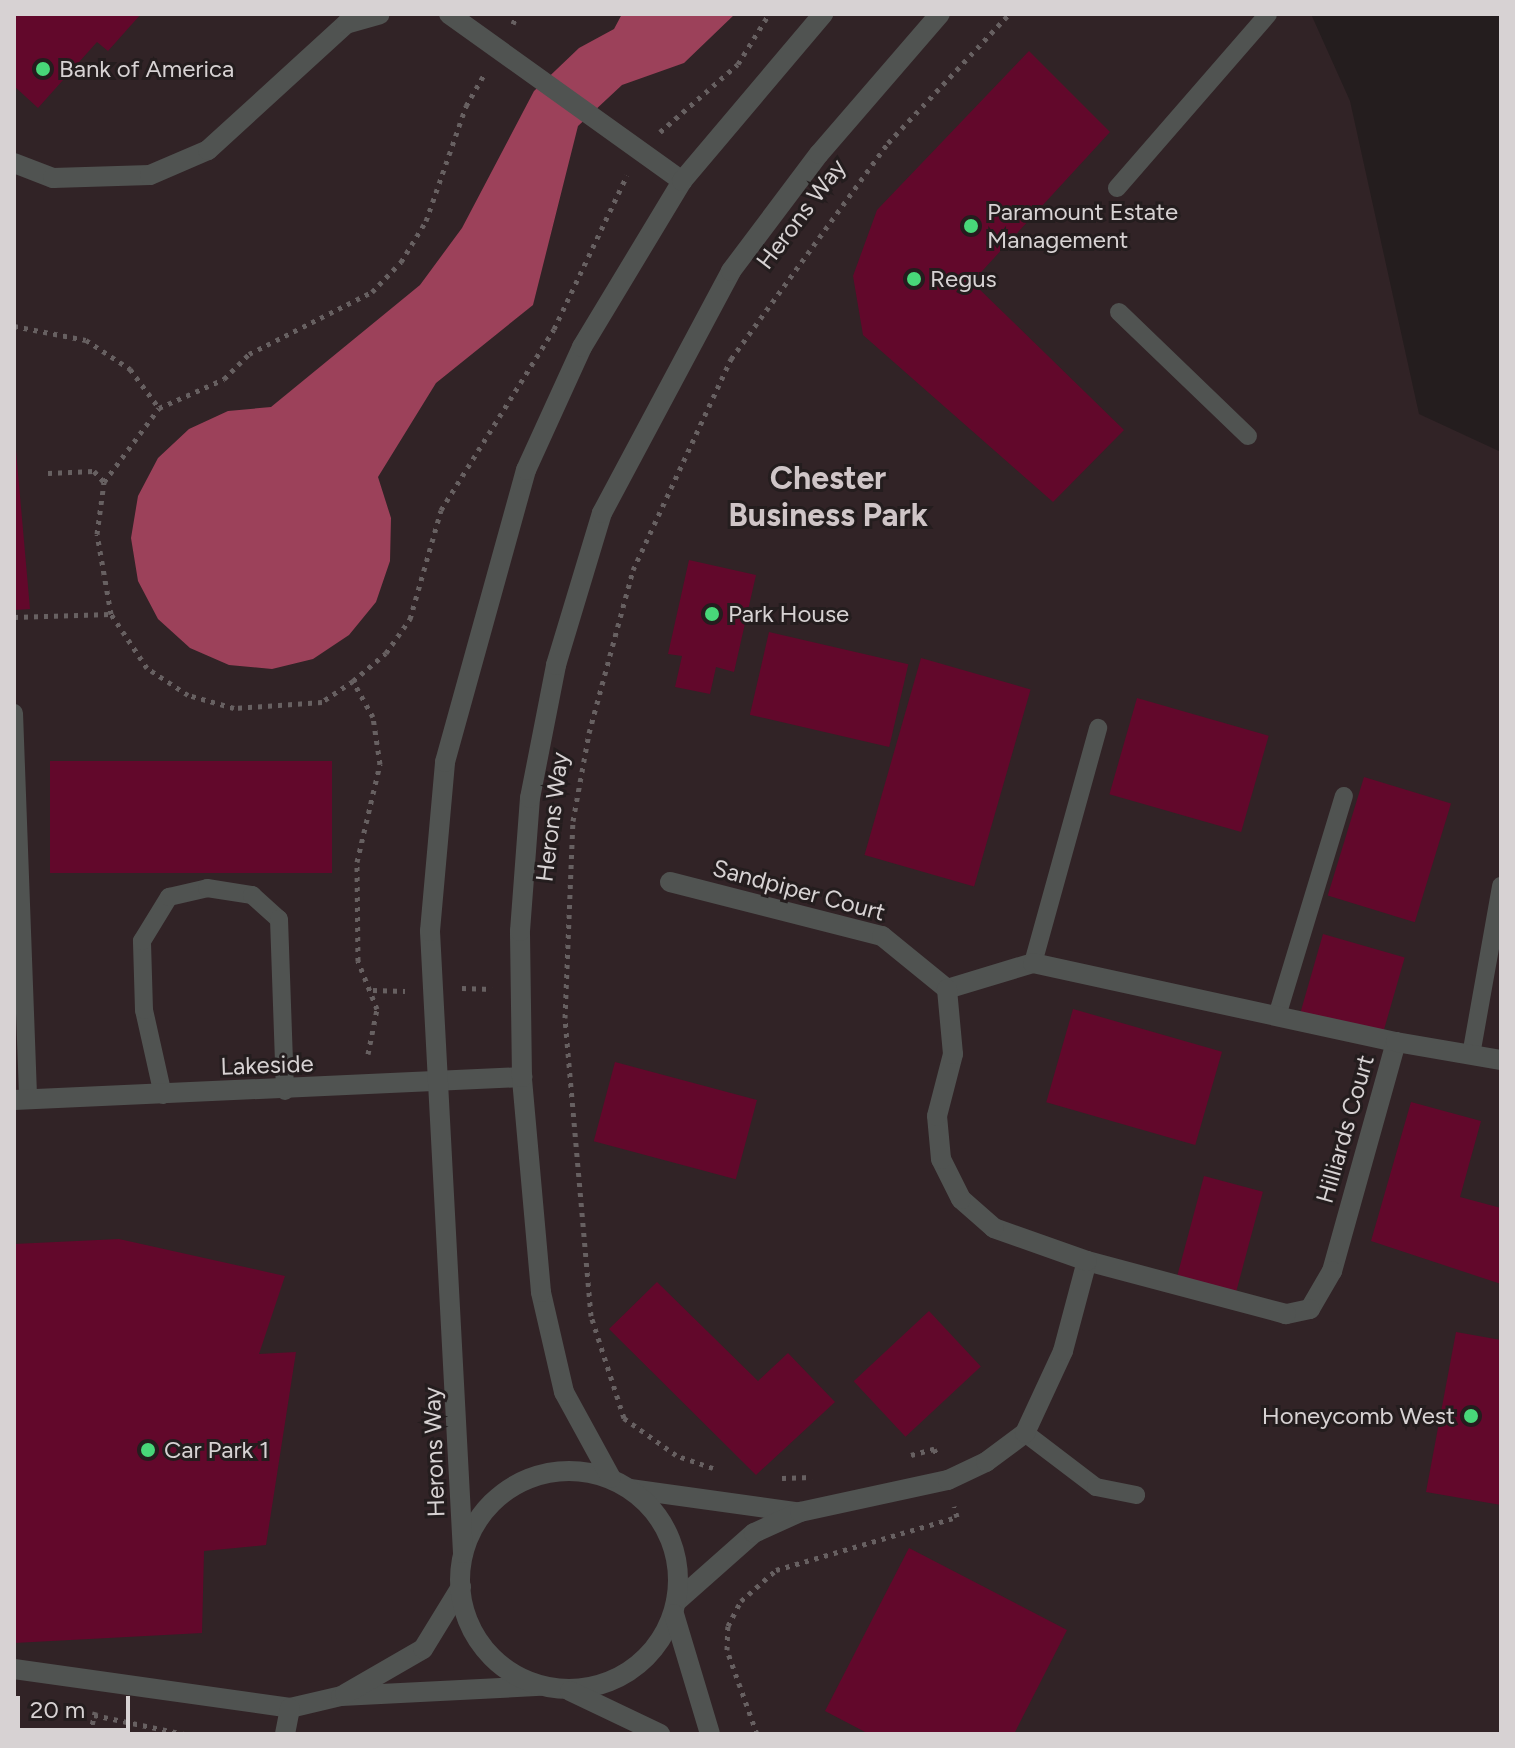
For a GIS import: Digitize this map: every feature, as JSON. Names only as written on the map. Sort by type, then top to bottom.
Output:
[{"type":"street","points":[[14,163],[53,178],[150,175],[208,150],[346,24],[380,14]]},
{"type":"street","points":[[449,14],[503,48],[623,141],[682,181]]},
{"type":"street","name":"Herons Way","points":[[463,1553],[460,1396],[434,1085],[432,987],[445,762],[488,586],[526,470],[582,347],[682,181],[823,14]]},
{"type":"street","name":"Herons Way","points":[[611,1478],[564,1392],[541,1292],[522,1077],[521,990],[530,798],[556,665],[602,513],[731,271],[819,154],[940,14]]},
{"type":"street","name":"Sandpiper Court","points":[[670,882],[882,936],[947,989]]},
{"type":"street","name":"Hilliards Court","points":[[1033,963],[1396,1042],[1332,1271],[1310,1309],[1286,1314],[1087,1261],[994,1228],[961,1199],[941,1159],[937,1116],[953,1054],[947,989],[1033,963]]},
{"type":"street","points":[[1396,1042],[1501,1060]]},
{"type":"street","name":"Lakeside","points":[[21,1100],[434,1085],[522,1077]]},
{"type":"street","points":[[14,1669],[290,1708],[341,1696],[599,1686],[634,1669],[675,1608],[754,1533],[800,1512],[948,1480],[1025,1433],[1063,1351],[1087,1261]]},
{"type":"street","points":[[541,1686],[491,1657],[468,1621],[461,1587],[463,1553],[486,1509],[521,1482],[552,1472],[611,1478],[630,1489],[669,1535],[675,1608],[710,1734]]},
{"type":"street","points":[[630,1489],[800,1512]]},
{"type":"street","points":[[341,1696],[423,1649],[461,1587]]},
{"type":"street","points":[[563,1688],[660,1734]]},
{"type":"street","points":[[285,1734],[290,1708]]},
{"type":"lane","points":[[1117,188],[1268,14]]},
{"type":"lane","points":[[1119,312],[1248,436]]},
{"type":"lane","points":[[14,713],[21,1100]]},
{"type":"lane","points":[[1033,963],[1098,728]]},
{"type":"lane","points":[[1277,1016],[1344,796]]},
{"type":"lane","points":[[1471,1055],[1501,886]]},
{"type":"lane","points":[[163,1095],[144,1010],[142,941],[169,897],[207,888],[252,895],[279,919],[285,1091]]},
{"type":"lane","points":[[1025,1433],[1096,1487],[1136,1495]]},
{"type":"path","points":[[353,681],[322,702],[234,708],[188,695],[147,668],[111,614],[97,534],[104,482],[159,408],[224,379],[249,354],[372,292],[401,262],[426,221],[466,106],[503,48],[517,14]]},
{"type":"path","name":"Herons Way","points":[[724,1471],[676,1455],[636,1430],[612,1390],[591,1316],[579,1230],[565,988],[573,821],[589,733],[633,570],[689,437],[803,251],[888,143],[1009,14]]},
{"type":"path","points":[[14,326],[86,340],[130,369],[159,408]]},
{"type":"path","points":[[48,473],[94,471],[104,482]]},
{"type":"path","points":[[14,617],[111,614]]},
{"type":"path","points":[[373,990],[565,988]]},
{"type":"path","points":[[757,1734],[727,1650],[728,1626],[741,1601],[776,1570],[957,1517],[948,1480],[934,1449],[900,1457]]},
{"type":"path","points":[[773,1478],[822,1476]]},
{"type":"path","points":[[94,1715],[184,1734]]},
{"type":"shaded area","name":"Chester Business Park","points":[[14,14],[1311,14],[1350,101],[1419,414],[1501,452],[1501,1734],[14,1734]]},
{"type":"shaded area","points":[[622,14],[735,14],[684,63],[622,85],[578,126],[533,305],[436,383],[378,477],[391,518],[390,561],[376,602],[349,635],[313,659],[272,669],[229,665],[190,648],[158,619],[138,581],[131,538],[138,496],[158,458],[189,429],[228,411],[271,407],[420,285],[462,228],[534,91],[579,48],[614,29]]},
{"type":"building","name":"Bank of America","points":[[14,14],[141,14],[108,51],[97,42],[38,108],[14,86]]},
{"type":"building","name":"Regus","points":[[1029,51],[1110,132],[972,282],[1124,430],[1053,502],[863,335],[853,276],[877,210]]},
{"type":"building","points":[[14,428],[30,609],[14,610]]},
{"type":"building","name":"Park House","points":[[689,560],[756,575],[734,672],[716,667],[710,694],[675,687],[682,656],[668,654]]},
{"type":"building","points":[[769,632],[908,664],[889,747],[750,715]]},
{"type":"building","points":[[921,658],[1031,689],[974,886],[864,855]]},
{"type":"building","points":[[1137,698],[1269,736],[1241,832],[1109,794]]},
{"type":"building","points":[[50,761],[332,761],[332,873],[50,873]]},
{"type":"building","points":[[1364,777],[1451,804],[1415,922],[1328,896]]},
{"type":"building","points":[[1323,934],[1405,957],[1382,1035],[1301,1012]]},
{"type":"building","points":[[1073,1009],[1222,1052],[1195,1145],[1046,1102]]},
{"type":"building","points":[[615,1062],[757,1100],[736,1179],[594,1141]]},
{"type":"building","points":[[1411,1102],[1481,1121],[1460,1197],[1501,1208],[1501,1284],[1371,1241]]},
{"type":"building","points":[[1204,1176],[1263,1192],[1235,1294],[1177,1278]]},
{"type":"building","name":"Car Park 1","points":[[119,1239],[285,1276],[259,1354],[296,1352],[266,1545],[204,1551],[202,1633],[14,1643],[14,1244]]},
{"type":"building","points":[[657,1282],[758,1381],[788,1353],[835,1402],[756,1475],[609,1329]]},
{"type":"building","points":[[929,1311],[981,1367],[906,1437],[854,1381]]},
{"type":"building","name":"Honeycomb West","points":[[1456,1332],[1501,1340],[1501,1505],[1426,1492]]},
{"type":"building","points":[[909,1548],[1067,1630],[1014,1734],[869,1734],[825,1711]]},
{"type":"place","name":"Bank of America","points":[[43,69]]},
{"type":"place","name":"Paramount Estate Management","points":[[971,226]]},
{"type":"place","name":"Regus","points":[[914,279]]},
{"type":"place","name":"Park House","points":[[712,614]]},
{"type":"place","name":"Honeycomb West","points":[[1471,1416]]},
{"type":"place","name":"Car Park 1","points":[[148,1450]]},
{"type":"district","name":"Chester Business Park","points":[[828,498]]}]
